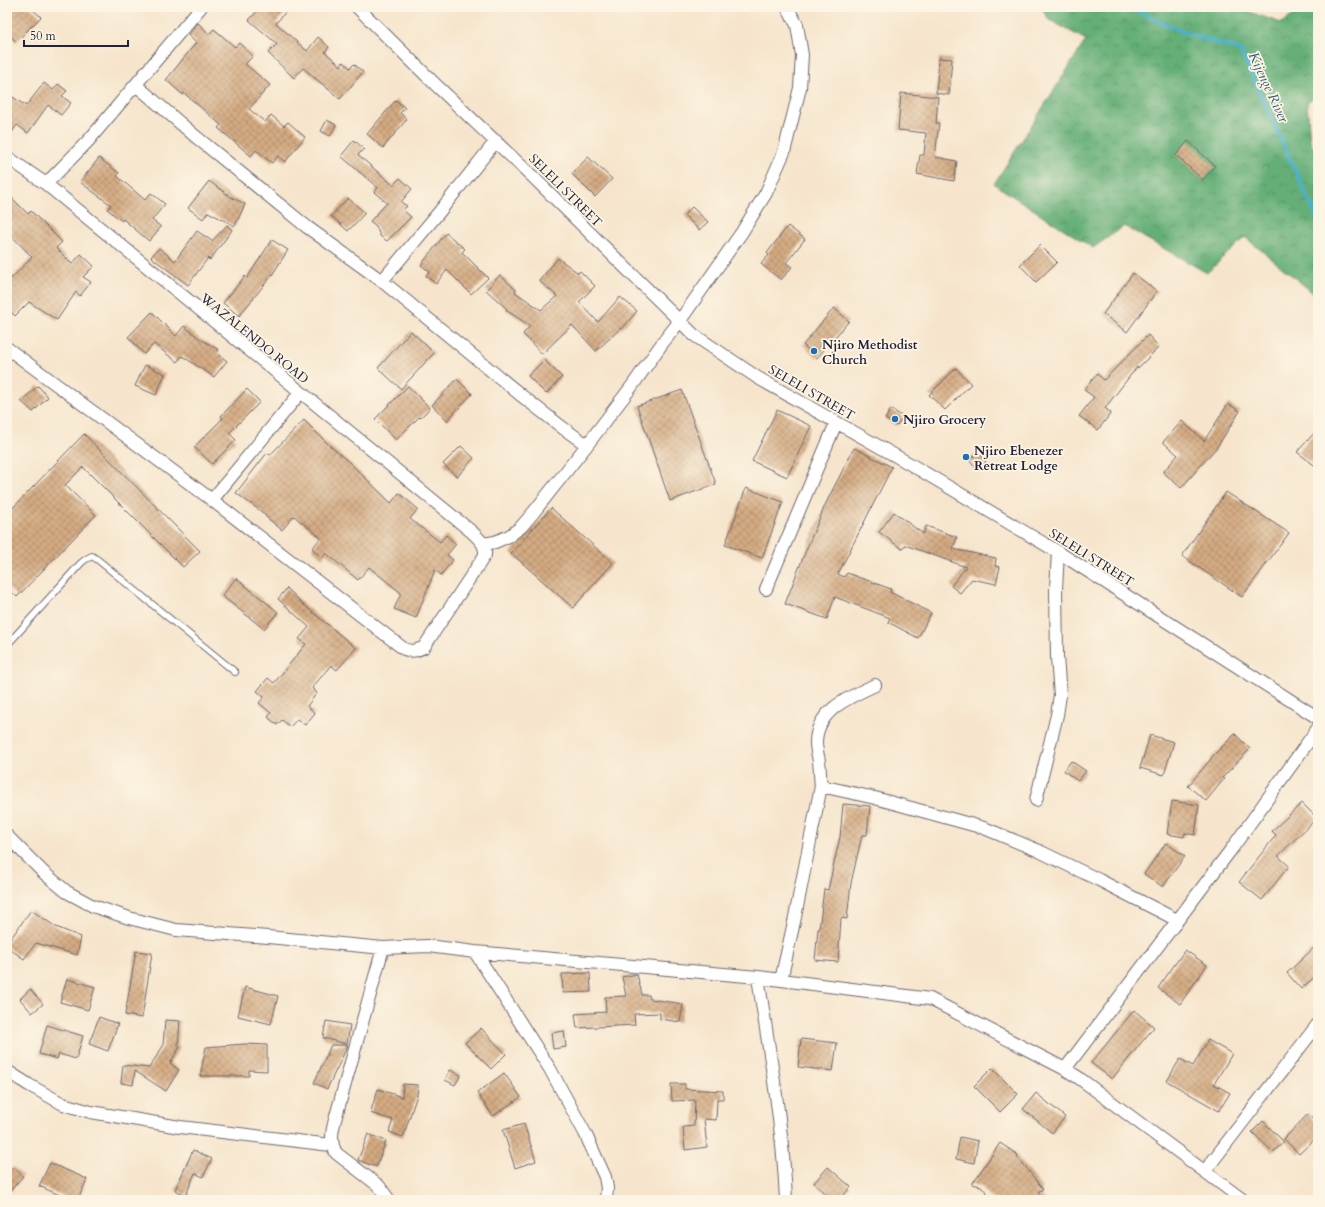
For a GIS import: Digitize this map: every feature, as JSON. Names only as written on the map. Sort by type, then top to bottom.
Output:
[{"type":"street","points":[[46,184],[90,140],[201,7]]},
{"type":"street","name":"SELELI STREET","points":[[357,7],[437,86],[496,141],[694,336],[758,378],[910,464],[1058,552],[1318,718]]},
{"type":"street","points":[[7,348],[212,500],[353,608],[393,641],[404,649],[412,652],[418,650],[424,647],[485,555],[484,544],[509,536],[521,527],[587,445],[661,345],[680,322],[742,232],[766,193],[784,152],[800,88],[802,55],[797,25],[787,7]]},
{"type":"street","points":[[136,85],[201,141],[301,222],[382,281],[522,396],[587,445]]},
{"type":"street","points":[[382,281],[496,141]]},
{"type":"street","name":"WAZALENDO ROAD","points":[[7,157],[46,184],[472,532],[484,544]]},
{"type":"street","points":[[212,500],[300,393]]},
{"type":"street","points":[[766,588],[836,423]]},
{"type":"street","points":[[1036,800],[1057,715],[1060,695],[1056,597],[1058,552]]},
{"type":"street","points":[[781,980],[821,786],[816,743],[818,730],[827,713],[843,701],[875,685]]},
{"type":"street","points":[[1065,1069],[1176,920],[1233,847],[1318,728]]},
{"type":"street","points":[[821,786],[875,798],[984,828],[1037,850],[1176,920]]},
{"type":"street","points":[[7,836],[44,873],[67,892],[93,906],[129,918],[176,930],[383,948],[428,946],[475,952],[758,977],[930,999],[1065,1069],[1243,1200]]},
{"type":"street","points":[[383,948],[338,1109],[332,1135],[332,1145],[336,1153],[379,1186],[389,1200]]},
{"type":"street","points":[[475,952],[550,1069],[585,1133],[605,1177],[607,1188],[606,1200]]},
{"type":"street","points":[[758,977],[778,1111],[785,1169],[786,1200]]},
{"type":"street","points":[[1205,1171],[1318,1024]]},
{"type":"street","points":[[7,1071],[29,1086],[63,1104],[91,1112],[180,1127],[332,1145]]},
{"type":"lane","points":[[7,645],[81,563],[86,558],[92,556],[235,672]]},
{"type":"green space","points":[[1042,7],[1236,7],[1281,23],[1307,7],[1318,7],[1318,95],[1307,102],[1310,140],[1318,157],[1318,297],[1245,237],[1207,273],[1124,226],[1093,248],[994,184],[1086,40],[1048,19]]},
{"type":"building","points":[[12,7],[30,7],[41,17],[16,42],[7,32],[7,12]]},
{"type":"building","points":[[261,7],[290,7],[276,23],[307,51],[318,37],[329,47],[325,52],[341,66],[343,62],[350,68],[354,64],[363,72],[340,99],[303,68],[294,78],[268,53],[277,44],[249,20]]},
{"type":"building","points":[[198,23],[209,34],[214,29],[235,47],[239,43],[253,56],[245,64],[270,85],[249,109],[265,122],[271,115],[284,126],[288,122],[305,137],[285,162],[278,156],[272,163],[256,150],[251,156],[218,128],[221,125],[184,93],[183,95],[166,80],[196,43],[188,35]]},
{"type":"building","points":[[939,58],[952,59],[949,95],[936,93]]},
{"type":"building","points":[[44,83],[53,90],[58,84],[67,91],[62,96],[71,103],[61,115],[48,105],[28,133],[17,125],[7,139],[7,93],[26,106]]},
{"type":"building","points":[[901,93],[938,97],[936,123],[939,123],[935,157],[957,161],[954,181],[917,174],[920,155],[924,155],[926,133],[898,130]]},
{"type":"building","points":[[396,100],[405,108],[400,113],[407,119],[383,148],[367,134]]},
{"type":"building","points":[[327,120],[336,125],[330,136],[321,131]]},
{"type":"building","points":[[354,140],[364,149],[358,155],[393,185],[400,178],[412,189],[401,202],[407,206],[403,210],[411,217],[387,241],[380,236],[376,226],[370,221],[387,203],[374,192],[378,188],[341,156]]},
{"type":"building","points":[[1188,141],[1215,166],[1203,180],[1176,155]]},
{"type":"building","points":[[588,157],[612,179],[595,197],[572,174]]},
{"type":"building","points":[[99,158],[119,173],[117,176],[145,200],[151,193],[165,204],[152,220],[161,227],[149,241],[123,219],[122,221],[107,209],[111,205],[80,182]]},
{"type":"building","points":[[209,181],[231,197],[245,204],[235,226],[208,212],[203,219],[188,208]]},
{"type":"building","points":[[7,193],[28,214],[31,211],[62,242],[56,248],[72,264],[81,254],[94,266],[83,277],[91,282],[80,296],[76,292],[57,320],[29,302],[15,316],[7,308],[7,283],[32,257],[9,233],[11,230],[7,226]]},
{"type":"building","points":[[348,198],[365,213],[348,231],[331,216]]},
{"type":"building","points":[[692,207],[708,222],[699,230],[684,215]]},
{"type":"building","points":[[227,225],[232,230],[210,260],[208,258],[188,285],[151,257],[159,248],[175,261],[197,231],[212,241]]},
{"type":"building","points":[[788,226],[805,239],[786,263],[792,267],[781,280],[761,264],[769,255],[767,253]]},
{"type":"building","points":[[446,233],[465,249],[462,252],[488,278],[471,294],[447,270],[436,284],[426,276],[430,272],[421,265]]},
{"type":"building","points":[[272,240],[288,250],[272,275],[239,316],[223,303],[245,276],[247,278]]},
{"type":"building","points":[[1040,245],[1057,262],[1036,282],[1020,265]]},
{"type":"building","points":[[558,258],[578,273],[580,271],[595,286],[579,302],[598,322],[620,297],[637,311],[622,329],[621,328],[596,351],[572,325],[542,354],[523,334],[530,326],[506,310],[507,309],[486,290],[500,275],[516,290],[515,292],[541,310],[557,296],[539,281]]},
{"type":"building","points":[[1133,273],[1157,291],[1127,332],[1103,314]]},
{"type":"building","points":[[834,308],[849,321],[817,358],[803,345]]},
{"type":"building","points":[[152,312],[176,336],[184,326],[199,338],[219,350],[217,353],[227,361],[214,377],[182,356],[177,362],[154,344],[144,354],[128,337]]},
{"type":"building","points":[[411,331],[434,353],[401,389],[378,368]]},
{"type":"building","points":[[1148,335],[1159,347],[1138,368],[1137,367],[1105,408],[1111,413],[1098,430],[1079,416],[1094,397],[1084,390],[1097,374],[1104,380]]},
{"type":"building","points":[[544,360],[562,377],[546,394],[528,376]]},
{"type":"building","points":[[145,365],[165,374],[156,395],[135,386]]},
{"type":"building","points":[[956,368],[971,384],[945,410],[929,395]]},
{"type":"building","points":[[457,379],[472,394],[447,421],[432,405]]},
{"type":"building","points":[[38,386],[48,397],[33,412],[21,401]]},
{"type":"building","points":[[408,386],[430,408],[396,440],[375,419]]},
{"type":"building","points":[[247,389],[260,402],[229,433],[236,440],[212,464],[194,447],[223,418],[221,416]]},
{"type":"building","points":[[682,390],[716,484],[670,501],[637,406]]},
{"type":"building","points":[[1228,404],[1240,411],[1217,447],[1181,488],[1163,472],[1178,455],[1163,442],[1182,421],[1204,441]]},
{"type":"building","points":[[891,409],[903,417],[897,426],[885,419]]},
{"type":"building","points":[[777,410],[811,426],[787,477],[752,461]]},
{"type":"building","points":[[304,420],[391,503],[399,493],[418,509],[410,519],[440,542],[446,535],[456,544],[447,555],[453,560],[441,575],[435,570],[416,618],[394,609],[401,593],[369,567],[358,580],[326,553],[322,558],[312,548],[321,538],[294,516],[282,530],[265,516],[266,515],[236,493],[267,453],[270,455]]},
{"type":"building","points":[[1318,429],[1318,468],[1297,452]]},
{"type":"building","points":[[84,434],[200,551],[183,567],[83,467],[65,485],[96,515],[17,597],[7,587],[7,514]]},
{"type":"building","points":[[461,446],[474,458],[457,477],[443,464]]},
{"type":"building","points":[[854,448],[892,467],[838,574],[844,577],[847,573],[891,589],[890,592],[931,613],[918,638],[888,622],[890,618],[835,597],[827,619],[785,604],[826,503]]},
{"type":"building","points":[[979,452],[986,462],[977,469],[969,459]]},
{"type":"building","points":[[746,488],[783,502],[762,558],[725,545]]},
{"type":"building","points":[[1226,492],[1289,533],[1242,597],[1182,556]]},
{"type":"building","points":[[551,508],[613,563],[573,608],[511,553]]},
{"type":"building","points":[[894,512],[923,534],[926,526],[957,537],[953,549],[996,558],[995,566],[1000,567],[996,584],[972,579],[960,593],[951,586],[966,567],[905,545],[902,549],[879,532]]},
{"type":"building","points":[[236,578],[278,612],[264,629],[222,596]]},
{"type":"building","points":[[287,588],[304,605],[356,648],[337,670],[331,665],[312,688],[317,693],[307,706],[315,713],[305,725],[297,719],[290,727],[282,720],[277,725],[268,717],[271,713],[259,703],[264,697],[257,691],[268,678],[274,683],[306,644],[299,639],[309,627],[278,599]]},
{"type":"building","points":[[1235,734],[1250,749],[1222,778],[1224,779],[1206,801],[1188,786],[1211,758]]},
{"type":"building","points":[[1150,735],[1174,742],[1164,775],[1140,768]]},
{"type":"building","points":[[1071,761],[1086,771],[1078,781],[1064,771]]},
{"type":"building","points":[[1172,801],[1199,805],[1195,835],[1185,833],[1184,837],[1167,834]]},
{"type":"building","points":[[1302,803],[1317,818],[1278,856],[1289,866],[1262,900],[1239,882],[1276,835],[1272,831]]},
{"type":"building","points":[[843,804],[870,806],[867,835],[862,835],[851,883],[847,919],[841,918],[838,962],[815,960],[824,889],[828,890],[840,837]]},
{"type":"building","points":[[1166,843],[1185,856],[1163,887],[1144,874]]},
{"type":"building","points":[[31,910],[56,927],[81,937],[77,955],[36,943],[24,959],[7,947],[7,944]]},
{"type":"building","points":[[1318,944],[1318,974],[1301,989],[1287,973]]},
{"type":"building","points":[[1185,950],[1207,965],[1180,1004],[1158,988]]},
{"type":"building","points":[[136,951],[152,953],[142,1018],[125,1015]]},
{"type":"building","points":[[590,973],[591,992],[563,993],[562,974]]},
{"type":"building","points":[[637,974],[642,995],[649,995],[650,999],[683,1004],[680,1022],[660,1019],[660,1013],[634,1014],[635,1025],[577,1028],[575,1014],[606,1012],[605,997],[626,996],[622,977]]},
{"type":"building","points":[[67,979],[95,987],[88,1010],[60,1002]]},
{"type":"building","points":[[245,987],[278,996],[271,1024],[238,1016]]},
{"type":"building","points":[[30,989],[43,1004],[32,1013],[20,999]]},
{"type":"building","points":[[1134,1010],[1154,1027],[1112,1079],[1091,1063]]},
{"type":"building","points":[[99,1017],[118,1024],[108,1051],[89,1044]]},
{"type":"building","points":[[165,1020],[180,1021],[178,1046],[180,1047],[170,1063],[179,1070],[166,1091],[135,1071],[133,1085],[121,1083],[123,1065],[149,1068],[163,1046]]},
{"type":"building","points":[[326,1021],[350,1025],[347,1044],[323,1038]]},
{"type":"building","points":[[47,1025],[83,1036],[76,1059],[59,1054],[57,1059],[39,1054]]},
{"type":"building","points":[[481,1028],[506,1054],[491,1069],[465,1043]]},
{"type":"building","points":[[564,1031],[566,1047],[553,1049],[551,1033]]},
{"type":"building","points":[[801,1039],[837,1043],[833,1071],[798,1067]]},
{"type":"building","points":[[1208,1040],[1232,1054],[1214,1084],[1230,1093],[1219,1111],[1167,1081],[1180,1059],[1193,1066]]},
{"type":"building","points":[[245,1044],[267,1045],[267,1071],[249,1070],[249,1076],[200,1076],[206,1047]]},
{"type":"building","points":[[331,1045],[348,1045],[327,1089],[314,1083]]},
{"type":"building","points":[[992,1068],[1018,1094],[1000,1112],[974,1086]]},
{"type":"building","points":[[450,1070],[461,1075],[455,1085],[445,1080]]},
{"type":"building","points":[[504,1073],[521,1097],[493,1116],[477,1093]]},
{"type":"building","points":[[403,1084],[418,1085],[417,1095],[403,1137],[389,1132],[393,1120],[370,1113],[378,1089],[402,1097]]},
{"type":"building","points":[[671,1084],[685,1084],[685,1089],[723,1091],[723,1099],[717,1099],[716,1120],[704,1119],[707,1147],[685,1150],[683,1127],[694,1126],[695,1100],[672,1101]]},
{"type":"building","points":[[1036,1093],[1065,1117],[1052,1133],[1023,1109]]},
{"type":"building","points":[[1308,1114],[1318,1125],[1318,1136],[1299,1154],[1284,1139]]},
{"type":"building","points":[[1263,1121],[1284,1142],[1273,1152],[1252,1132]]},
{"type":"building","points":[[524,1124],[536,1161],[515,1168],[503,1130]]},
{"type":"building","points":[[368,1134],[386,1141],[376,1167],[358,1160]]},
{"type":"building","points":[[960,1137],[978,1141],[974,1163],[956,1159]]},
{"type":"building","points":[[1000,1143],[1018,1155],[1017,1156],[1043,1189],[1038,1192],[1046,1200],[993,1200],[981,1186],[972,1184]]},
{"type":"building","points":[[193,1150],[212,1159],[203,1177],[195,1173],[186,1195],[175,1190]]},
{"type":"building","points":[[50,1163],[87,1179],[78,1200],[71,1200],[39,1186]]},
{"type":"building","points":[[13,1167],[23,1176],[7,1195],[7,1174]]},
{"type":"building","points":[[828,1167],[851,1187],[839,1200],[833,1200],[814,1183]]},
{"type":"waterway","name":"Kijenge River","points":[[1128,7],[1183,32],[1240,50],[1318,220]]},
{"type":"place","name":"Njiro Methodist Church","points":[[814,351]]},
{"type":"place","name":"Njiro Grocery","points":[[895,419]]},
{"type":"place","name":"Njiro Ebenezer Retreat Lodge","points":[[966,457]]}]
